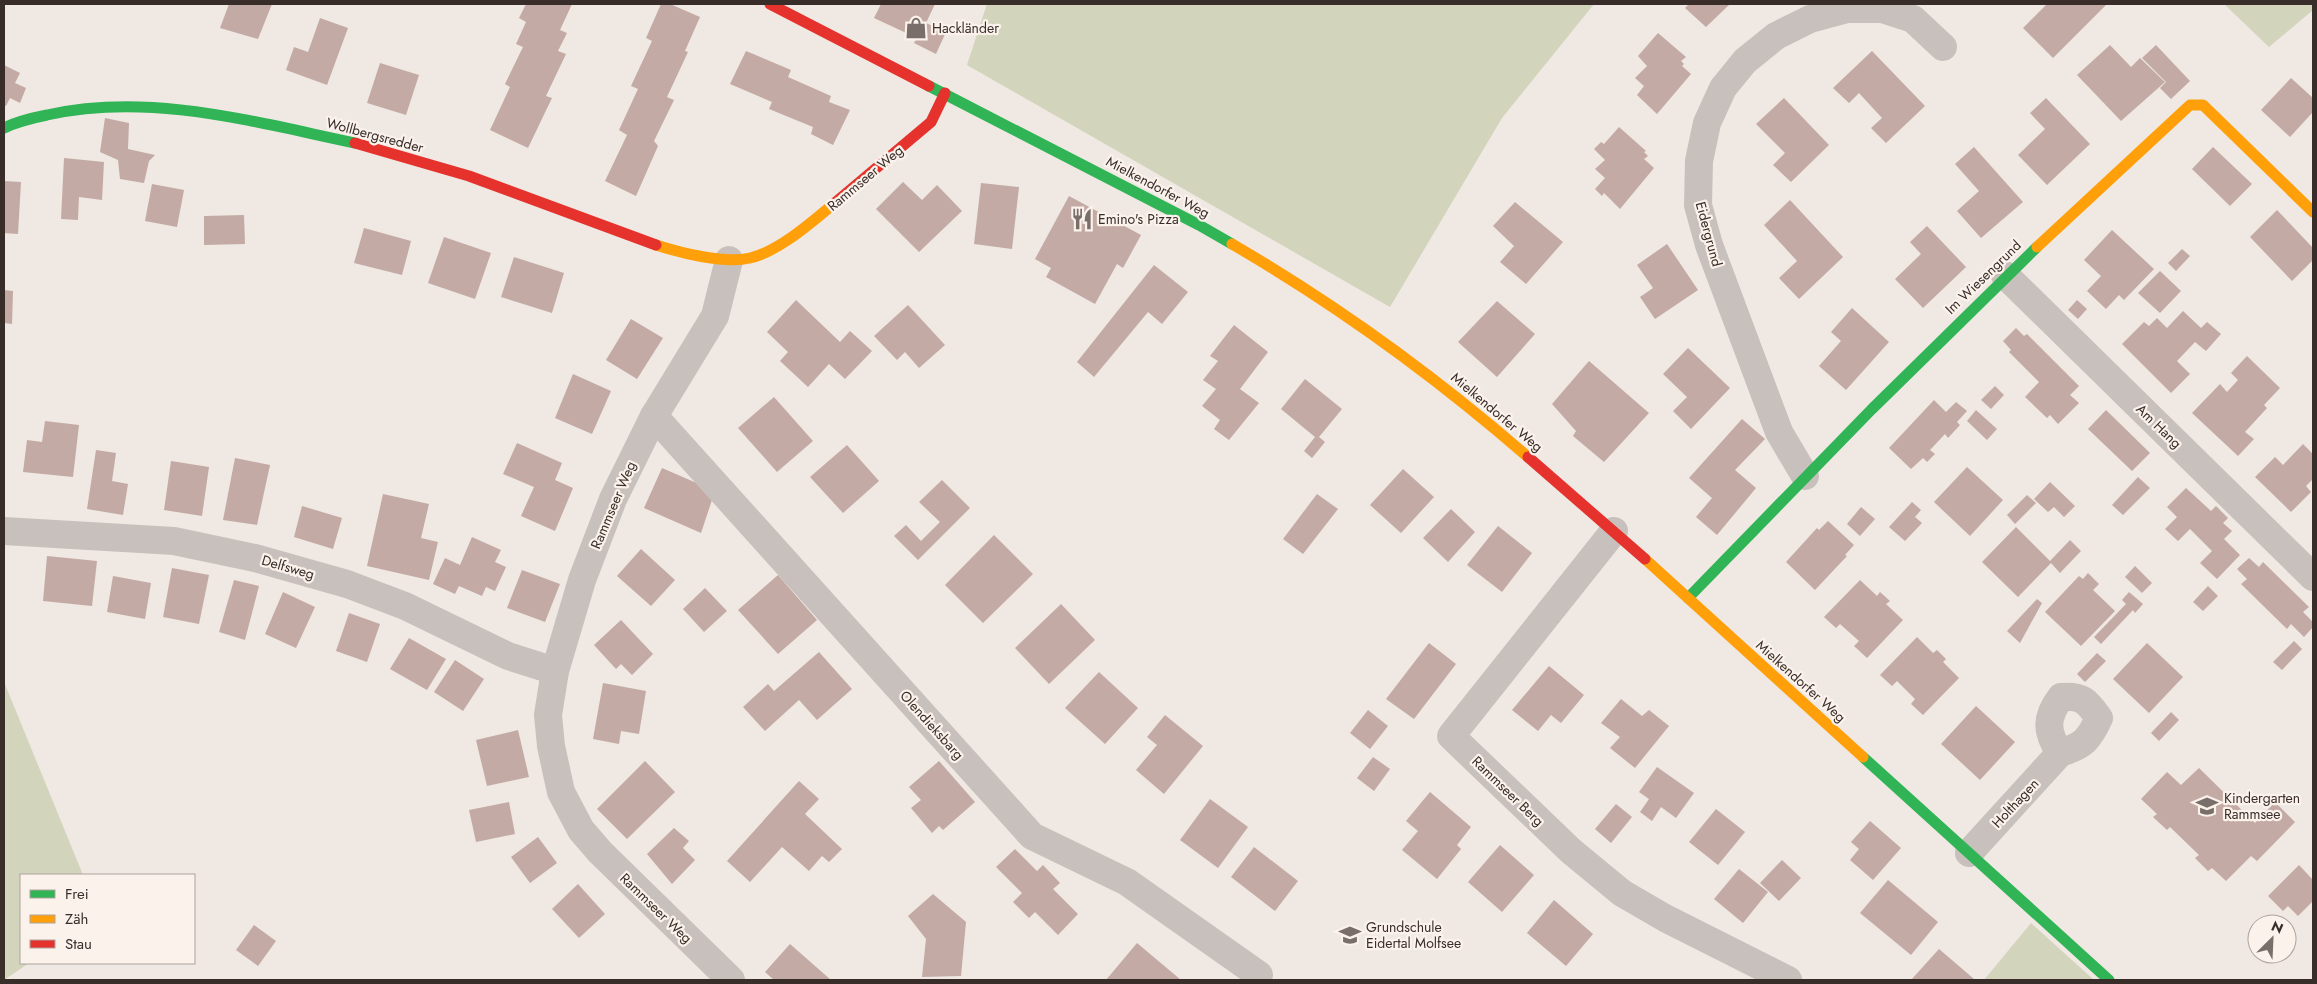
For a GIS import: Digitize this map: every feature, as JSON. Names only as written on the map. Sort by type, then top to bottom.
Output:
[{"type":"street","name":"Mielkendorfer Weg","points":[[770,4],[1199,225],[1285,275],[1463,401],[1614,531],[2110,980]]},
{"type":"street","name":"Eidergrund","points":[[1805,476],[1779,432],[1709,245],[1698,205],[1699,161],[1707,123],[1723,88],[1744,60],[1776,36],[1810,19],[1847,9],[1882,9],[1914,19],[1943,47]]},
{"type":"street","name":"Rammseer Weg","points":[[731,980],[600,852],[582,830],[561,792],[551,746],[548,714],[555,671],[582,580],[613,499],[654,416],[715,316],[729,260],[750,258],[774,248],[819,216],[931,122],[945,93]]},
{"type":"street","name":"Im Wiesengrund","points":[[1688,598],[1805,476],[2005,275],[2190,105],[2203,105],[2313,212]]},
{"type":"street","name":"Wollbergsredder","points":[[4,128],[15,122],[78,108],[141,107],[204,111],[369,146],[468,176],[635,238],[673,250],[729,260]]},
{"type":"street","name":"Am Hang","points":[[2005,275],[2313,577]]},
{"type":"street","name":"Olendieksbarg","points":[[654,416],[1032,836],[1127,882],[1259,975]]},
{"type":"street","name":"Delfsweg","points":[[4,531],[174,542],[256,558],[347,584],[405,606],[508,656],[555,671]]},
{"type":"street","name":"Rammseer Berg","points":[[1614,531],[1451,736],[1571,851],[1622,892],[1682,927],[1788,980]]},
{"type":"street","name":"Holthagen","points":[[1969,853],[2060,753]]},
{"type":"green space","points":[[987,4],[1594,4],[1502,118],[1390,307],[967,65]]},
{"type":"green space","points":[[2224,4],[2313,4],[2313,10],[2269,47]]},
{"type":"green space","points":[[4,682],[83,874],[20,874],[20,964],[28,964],[4,980]]},
{"type":"green space","points":[[2031,923],[2094,980],[1984,980]]},
{"type":"building","points":[[229,4],[272,4],[258,39],[220,28]]},
{"type":"building","points":[[526,4],[572,4],[560,30],[567,33],[558,51],[566,54],[546,96],[552,98],[528,148],[490,130],[510,87],[505,84],[523,47],[516,44],[526,22],[519,18]]},
{"type":"building","points":[[661,4],[670,4],[700,17],[685,51],[688,52],[667,97],[674,100],[654,141],[658,146],[636,196],[605,181],[627,135],[619,130],[638,89],[631,86],[652,41],[646,38]]},
{"type":"building","name":"Hackländer","points":[[881,4],[935,4],[926,23],[946,32],[936,54],[914,43],[917,38],[874,18]]},
{"type":"building","points":[[1689,4],[1730,4],[1706,27],[1685,8]]},
{"type":"building","points":[[2047,4],[2107,4],[2053,58],[2023,28]]},
{"type":"building","points":[[320,18],[348,28],[327,85],[286,70],[294,47],[308,52]]},
{"type":"building","points":[[1658,33],[1686,57],[1681,61],[1684,64],[1682,66],[1691,74],[1657,114],[1637,95],[1644,86],[1635,78],[1647,66],[1638,56]]},
{"type":"building","points":[[2110,45],[2131,67],[2140,58],[2165,82],[2121,121],[2077,75]]},
{"type":"building","points":[[2156,45],[2190,81],[2171,99],[2160,88],[2166,82],[2142,58]]},
{"type":"building","points":[[746,51],[791,70],[788,77],[831,96],[829,102],[850,110],[833,145],[811,134],[813,127],[769,109],[772,102],[730,84]]},
{"type":"building","points":[[1872,51],[1925,106],[1886,143],[1871,128],[1882,118],[1859,93],[1849,103],[1833,88]]},
{"type":"building","points":[[380,63],[419,75],[406,115],[367,103]]},
{"type":"building","points":[[4,65],[20,73],[15,83],[26,88],[20,103],[10,98],[6,106],[4,105]]},
{"type":"building","points":[[2291,78],[2313,98],[2313,112],[2290,137],[2261,110]]},
{"type":"building","points":[[1784,98],[1829,145],[1791,182],[1773,165],[1785,153],[1756,124]]},
{"type":"building","points":[[2046,98],[2090,144],[2047,185],[2018,155],[2045,129],[2030,113]]},
{"type":"building","points":[[105,118],[129,123],[128,149],[155,155],[149,161],[144,183],[120,179],[118,160],[100,152]]},
{"type":"building","points":[[1619,127],[1646,151],[1644,152],[1648,156],[1644,159],[1654,168],[1620,209],[1604,193],[1602,196],[1595,189],[1605,178],[1595,169],[1605,160],[1594,149],[1601,142],[1604,144]]},
{"type":"building","points":[[1974,147],[2023,202],[1981,238],[1957,211],[1979,191],[1955,164]]},
{"type":"building","points":[[2213,147],[2252,184],[2230,206],[2192,169]]},
{"type":"building","points":[[64,158],[104,162],[102,200],[79,197],[78,220],[61,219]]},
{"type":"building","points":[[4,181],[21,182],[18,234],[4,233]]},
{"type":"building","points":[[903,182],[922,200],[937,185],[962,211],[919,252],[876,209]]},
{"type":"building","points":[[981,183],[1019,187],[1012,249],[974,244]]},
{"type":"building","points":[[152,184],[184,190],[177,227],[145,221]]},
{"type":"building","points":[[1069,196],[1141,235],[1123,268],[1117,264],[1095,304],[1046,277],[1051,268],[1035,259]]},
{"type":"building","points":[[1790,200],[1843,257],[1799,299],[1779,278],[1797,261],[1764,225]]},
{"type":"building","points":[[1515,202],[1563,242],[1526,284],[1500,262],[1514,246],[1493,226]]},
{"type":"building","points":[[2277,210],[2313,248],[2313,260],[2292,281],[2250,237]]},
{"type":"building","points":[[244,215],[245,244],[204,245],[204,216]]},
{"type":"building","points":[[1927,226],[1966,267],[1923,308],[1895,279],[1921,254],[1910,242]]},
{"type":"building","points":[[364,228],[411,241],[402,275],[354,263]]},
{"type":"building","points":[[2112,230],[2154,269],[2124,300],[2119,295],[2106,309],[2087,291],[2101,276],[2084,260]]},
{"type":"building","points":[[444,237],[491,253],[475,299],[428,283]]},
{"type":"building","points":[[1667,244],[1698,290],[1655,319],[1640,297],[1653,288],[1637,265]]},
{"type":"building","points":[[2182,249],[2190,256],[2176,271],[2168,263]]},
{"type":"building","points":[[514,257],[564,273],[552,313],[501,297]]},
{"type":"building","points":[[1154,265],[1188,292],[1162,324],[1148,312],[1094,377],[1077,362]]},
{"type":"building","points":[[2160,271],[2181,291],[2160,313],[2138,293]]},
{"type":"building","points":[[4,290],[13,291],[12,324],[4,323]]},
{"type":"building","points":[[796,300],[840,342],[850,331],[872,351],[845,379],[829,364],[808,387],[780,361],[788,352],[767,332]]},
{"type":"building","points":[[2077,300],[2087,309],[2078,319],[2068,310]]},
{"type":"building","points":[[1497,301],[1535,334],[1497,377],[1458,342]]},
{"type":"building","points":[[908,305],[945,345],[919,368],[905,352],[897,360],[874,336]]},
{"type":"building","points":[[1852,308],[1889,342],[1846,390],[1819,366],[1841,341],[1831,332]]},
{"type":"building","points":[[2183,311],[2201,328],[2207,322],[2221,334],[2206,351],[2195,342],[2177,361],[2190,374],[2171,393],[2122,344],[2144,322],[2149,326],[2157,318],[2167,328]]},
{"type":"building","points":[[631,319],[663,338],[637,379],[606,360]]},
{"type":"building","points":[[1234,325],[1268,352],[1240,389],[1259,403],[1229,440],[1214,429],[1220,420],[1202,406],[1216,389],[1203,380],[1218,361],[1210,356]]},
{"type":"building","points":[[2016,328],[2024,336],[2027,334],[2079,386],[2070,395],[2079,403],[2058,424],[2050,415],[2047,418],[2025,397],[2039,382],[2009,352],[2011,350],[2003,341]]},
{"type":"building","points":[[1688,348],[1730,388],[1691,429],[1673,411],[1687,397],[1663,374]]},
{"type":"building","points":[[2247,356],[2280,388],[2264,405],[2267,408],[2245,432],[2254,439],[2238,456],[2192,413],[2220,384],[2227,392],[2238,380],[2231,373]]},
{"type":"building","points":[[1589,361],[1649,413],[1604,462],[1573,436],[1576,431],[1552,404]]},
{"type":"building","points":[[573,374],[611,391],[592,434],[555,418]]},
{"type":"building","points":[[1305,379],[1342,409],[1319,437],[1325,442],[1312,458],[1304,451],[1315,437],[1281,409]]},
{"type":"building","points":[[1995,386],[2004,395],[1991,409],[1981,400]]},
{"type":"building","points":[[774,397],[813,441],[777,472],[738,428]]},
{"type":"building","points":[[1934,400],[1946,412],[1956,402],[1967,411],[1957,422],[1960,425],[1948,438],[1945,434],[1930,450],[1935,454],[1927,462],[1923,458],[1911,469],[1889,448]]},
{"type":"building","points":[[1976,410],[1997,429],[1987,440],[1967,421]]},
{"type":"building","points":[[2106,410],[2150,453],[2132,471],[2088,429]]},
{"type":"building","points":[[1742,419],[1765,439],[1735,470],[1756,488],[1717,535],[1696,517],[1712,498],[1689,478]]},
{"type":"building","points":[[45,421],[79,425],[73,477],[23,472],[27,440],[42,442]]},
{"type":"building","points":[[517,443],[562,463],[555,480],[573,488],[555,531],[521,516],[534,487],[503,474]]},
{"type":"building","points":[[2303,444],[2313,454],[2313,479],[2306,486],[2311,492],[2291,512],[2255,477],[2275,457],[2283,465]]},
{"type":"building","points":[[847,445],[879,481],[843,513],[810,477]]},
{"type":"building","points":[[96,450],[116,453],[112,481],[128,484],[123,515],[87,509]]},
{"type":"building","points":[[235,458],[270,465],[257,525],[223,520]]},
{"type":"building","points":[[171,461],[209,467],[202,516],[164,510]]},
{"type":"building","points":[[1967,467],[2003,500],[1970,536],[1934,502]]},
{"type":"building","points":[[662,468],[715,491],[701,533],[644,508]]},
{"type":"building","points":[[1403,469],[1434,497],[1401,533],[1370,505]]},
{"type":"building","points":[[2138,477],[2150,488],[2123,515],[2112,505]]},
{"type":"building","points":[[942,480],[970,508],[918,560],[894,536],[906,525],[921,541],[940,522],[919,502]]},
{"type":"building","points":[[2050,482],[2075,506],[2064,517],[2054,507],[2048,512],[2034,499]]},
{"type":"building","points":[[2186,488],[2211,511],[2216,506],[2228,518],[2223,523],[2232,531],[2224,539],[2240,555],[2217,579],[2200,563],[2212,551],[2190,529],[2178,541],[2165,529],[2177,517],[2167,507]]},
{"type":"building","points":[[383,494],[429,504],[421,538],[438,542],[429,580],[367,566]]},
{"type":"building","points":[[1317,494],[1338,509],[1303,554],[1283,539]]},
{"type":"building","points":[[2027,495],[2036,503],[2015,524],[2007,515]]},
{"type":"building","points":[[1912,502],[1921,510],[1915,517],[1922,523],[1905,541],[1889,527]]},
{"type":"building","points":[[302,506],[342,518],[333,549],[294,537]]},
{"type":"building","points":[[1861,507],[1875,519],[1860,536],[1847,524]]},
{"type":"building","points":[[1451,509],[1475,532],[1448,562],[1423,538]]},
{"type":"building","points":[[1828,521],[1854,545],[1845,555],[1847,556],[1815,590],[1786,562],[1817,528],[1819,530]]},
{"type":"building","points":[[1498,526],[1532,553],[1502,592],[1467,565]]},
{"type":"building","points":[[2016,527],[2050,561],[2070,540],[2081,551],[2060,573],[2051,563],[2018,597],[1982,562]]},
{"type":"building","points":[[994,535],[1033,574],[983,623],[945,585]]},
{"type":"building","points":[[472,537],[501,550],[495,562],[506,567],[495,591],[486,587],[482,596],[459,586],[455,594],[433,584],[445,558],[460,565]]},
{"type":"building","points":[[641,549],[675,580],[651,606],[617,576]]},
{"type":"building","points":[[47,556],[97,561],[92,606],[43,601]]},
{"type":"building","points":[[2249,558],[2259,567],[2263,562],[2309,607],[2303,612],[2313,622],[2313,627],[2304,637],[2291,624],[2287,629],[2241,584],[2247,579],[2237,569]]},
{"type":"building","points":[[2135,566],[2152,583],[2142,593],[2125,577]]},
{"type":"building","points":[[172,568],[209,575],[199,624],[163,617]]},
{"type":"building","points":[[522,570],[560,584],[545,622],[507,608]]},
{"type":"building","points":[[2088,573],[2099,584],[2093,590],[2115,611],[2081,646],[2045,612],[2079,576],[2083,579]]},
{"type":"building","points":[[778,575],[817,620],[778,654],[738,610]]},
{"type":"building","points":[[113,576],[151,583],[145,619],[107,612]]},
{"type":"building","points":[[234,580],[259,586],[245,640],[219,632]]},
{"type":"building","points":[[1860,580],[1877,596],[1880,592],[1890,601],[1886,604],[1903,620],[1867,658],[1854,646],[1859,641],[1840,624],[1836,628],[1824,617]]},
{"type":"building","points":[[2208,586],[2218,596],[2203,611],[2193,602]]},
{"type":"building","points":[[705,588],[727,611],[704,632],[683,609]]},
{"type":"building","points":[[283,592],[315,607],[296,648],[265,634]]},
{"type":"building","points":[[2129,592],[2143,604],[2135,613],[2133,610],[2101,644],[2094,637],[2126,604],[2122,600]]},
{"type":"building","points":[[2037,599],[2042,603],[2020,643],[2007,631]]},
{"type":"building","points":[[1061,604],[1095,640],[1049,684],[1015,648]]},
{"type":"building","points":[[349,613],[380,624],[367,662],[336,651]]},
{"type":"building","points":[[621,620],[653,654],[632,675],[621,664],[616,669],[594,645]]},
{"type":"building","points":[[1917,637],[1933,653],[1937,650],[1946,659],[1943,662],[1959,678],[1923,715],[1911,704],[1915,699],[1897,681],[1892,686],[1880,675]]},
{"type":"building","points":[[409,638],[446,659],[427,690],[390,669]]},
{"type":"building","points":[[2294,641],[2302,649],[2282,670],[2273,662]]},
{"type":"building","points":[[1429,643],[1456,664],[1414,719],[1386,699]]},
{"type":"building","points":[[2147,643],[2183,677],[2149,713],[2113,679]]},
{"type":"building","points":[[819,652],[852,689],[817,720],[799,700],[765,731],[743,707],[768,684],[774,691]]},
{"type":"building","points":[[2097,653],[2106,661],[2085,682],[2077,674]]},
{"type":"building","points":[[455,660],[484,679],[463,711],[434,692]]},
{"type":"building","points":[[1549,666],[1584,695],[1561,723],[1551,715],[1538,731],[1512,710]]},
{"type":"building","points":[[1099,672],[1138,708],[1105,744],[1065,708]]},
{"type":"building","points":[[603,683],[646,691],[639,734],[621,731],[619,744],[593,739]]},
{"type":"building","points":[[1621,699],[1642,716],[1649,710],[1669,726],[1635,768],[1610,748],[1620,737],[1601,723]]},
{"type":"building","points":[[1976,706],[2015,742],[1980,780],[1941,744]]},
{"type":"building","points":[[1368,710],[1388,726],[1370,749],[1350,733]]},
{"type":"building","points":[[2171,712],[2179,720],[2159,741],[2151,733]]},
{"type":"building","points":[[1165,715],[1203,746],[1164,794],[1136,770],[1157,745],[1147,737]]},
{"type":"building","points":[[518,730],[529,777],[487,786],[476,740]]},
{"type":"building","points":[[1373,757],[1390,769],[1374,791],[1357,778]]},
{"type":"building","points":[[645,761],[675,792],[627,839],[597,809]]},
{"type":"building","points":[[939,761],[975,802],[943,830],[939,826],[932,833],[911,808],[921,800],[909,787]]},
{"type":"building","points":[[1657,767],[1694,793],[1676,818],[1661,807],[1652,821],[1640,812],[1649,799],[1639,792]]},
{"type":"building","points":[[2199,768],[2255,823],[2275,802],[2295,822],[2257,861],[2251,856],[2226,881],[2212,868],[2208,871],[2195,858],[2199,855],[2170,827],[2167,830],[2153,817],[2157,814],[2141,799],[2167,772],[2181,785]]},
{"type":"building","points":[[799,781],[819,799],[805,814],[842,849],[829,862],[822,856],[809,871],[782,847],[750,882],[727,861]]},
{"type":"building","points":[[1430,792],[1471,827],[1457,845],[1461,849],[1437,879],[1402,850],[1418,831],[1406,821]]},
{"type":"building","points":[[1210,799],[1248,827],[1218,868],[1180,840]]},
{"type":"building","points":[[509,802],[515,834],[476,842],[469,810]]},
{"type":"building","points":[[1616,804],[1632,817],[1611,843],[1595,829]]},
{"type":"building","points":[[1716,809],[1745,832],[1718,865],[1689,842]]},
{"type":"building","points":[[1870,821],[1901,848],[1873,880],[1850,860],[1859,849],[1851,842]]},
{"type":"building","points":[[674,828],[689,841],[683,848],[695,860],[672,884],[647,854]]},
{"type":"building","points":[[538,837],[557,863],[530,883],[511,857]]},
{"type":"building","points":[[1500,845],[1534,875],[1502,912],[1468,882]]},
{"type":"building","points":[[1254,847],[1298,881],[1275,911],[1231,877]]},
{"type":"building","points":[[1015,849],[1037,871],[1043,865],[1060,883],[1053,889],[1078,914],[1058,935],[1035,912],[1029,918],[1013,902],[1022,893],[996,867]]},
{"type":"building","points":[[1782,860],[1801,878],[1779,901],[1760,883]]},
{"type":"building","points":[[2299,865],[2313,880],[2313,901],[2298,916],[2288,906],[2283,911],[2268,896]]},
{"type":"building","points":[[1739,869],[1768,892],[1743,923],[1714,899]]},
{"type":"building","points":[[1888,880],[1938,922],[1911,955],[1860,913]]},
{"type":"building","points":[[578,884],[605,914],[579,938],[552,909]]},
{"type":"building","points":[[933,894],[966,922],[961,976],[922,977],[926,939],[908,916]]},
{"type":"building","points":[[1554,900],[1593,934],[1566,966],[1527,933]]},
{"type":"building","points":[[254,925],[276,941],[258,966],[236,950]]},
{"type":"building","points":[[1137,943],[1181,980],[1106,980]]},
{"type":"building","points":[[790,944],[831,980],[774,980],[765,972]]},
{"type":"building","points":[[1939,949],[1974,979],[1911,980]]},
{"type":"traffic: fast","points":[[929,86],[1199,225],[1232,244]]},
{"type":"traffic: fast","points":[[4,128],[15,123],[47,115],[86,109],[124,107],[163,108],[202,112],[355,143]]},
{"type":"traffic: fast","points":[[1688,598],[1872,409],[2037,247]]},
{"type":"traffic: fast","points":[[1863,757],[2109,980]]},
{"type":"traffic: slow","points":[[2037,247],[2190,105],[2203,105],[2313,212]]},
{"type":"traffic: slow","points":[[656,245],[715,259],[750,258],[773,249],[784,242],[836,202]]},
{"type":"traffic: slow","points":[[1232,244],[1310,292],[1385,343],[1458,399],[1528,457]]},
{"type":"traffic: slow","points":[[1645,559],[1863,757]]},
{"type":"traffic: jam","points":[[770,4],[929,86]]},
{"type":"traffic: jam","points":[[836,202],[931,122],[945,93]]},
{"type":"traffic: jam","points":[[355,143],[469,176],[656,245]]},
{"type":"traffic: jam","points":[[1528,457],[1645,559]]},
{"type":"place","name":"Hackländer","points":[[916,28]]},
{"type":"place","name":"Emino's Pizza","points":[[1082,219]]},
{"type":"place","name":"Kindergarten Rammsee","points":[[2207,806]]},
{"type":"place","name":"Grundschule Eidertal Molfsee","points":[[1350,935]]}]
